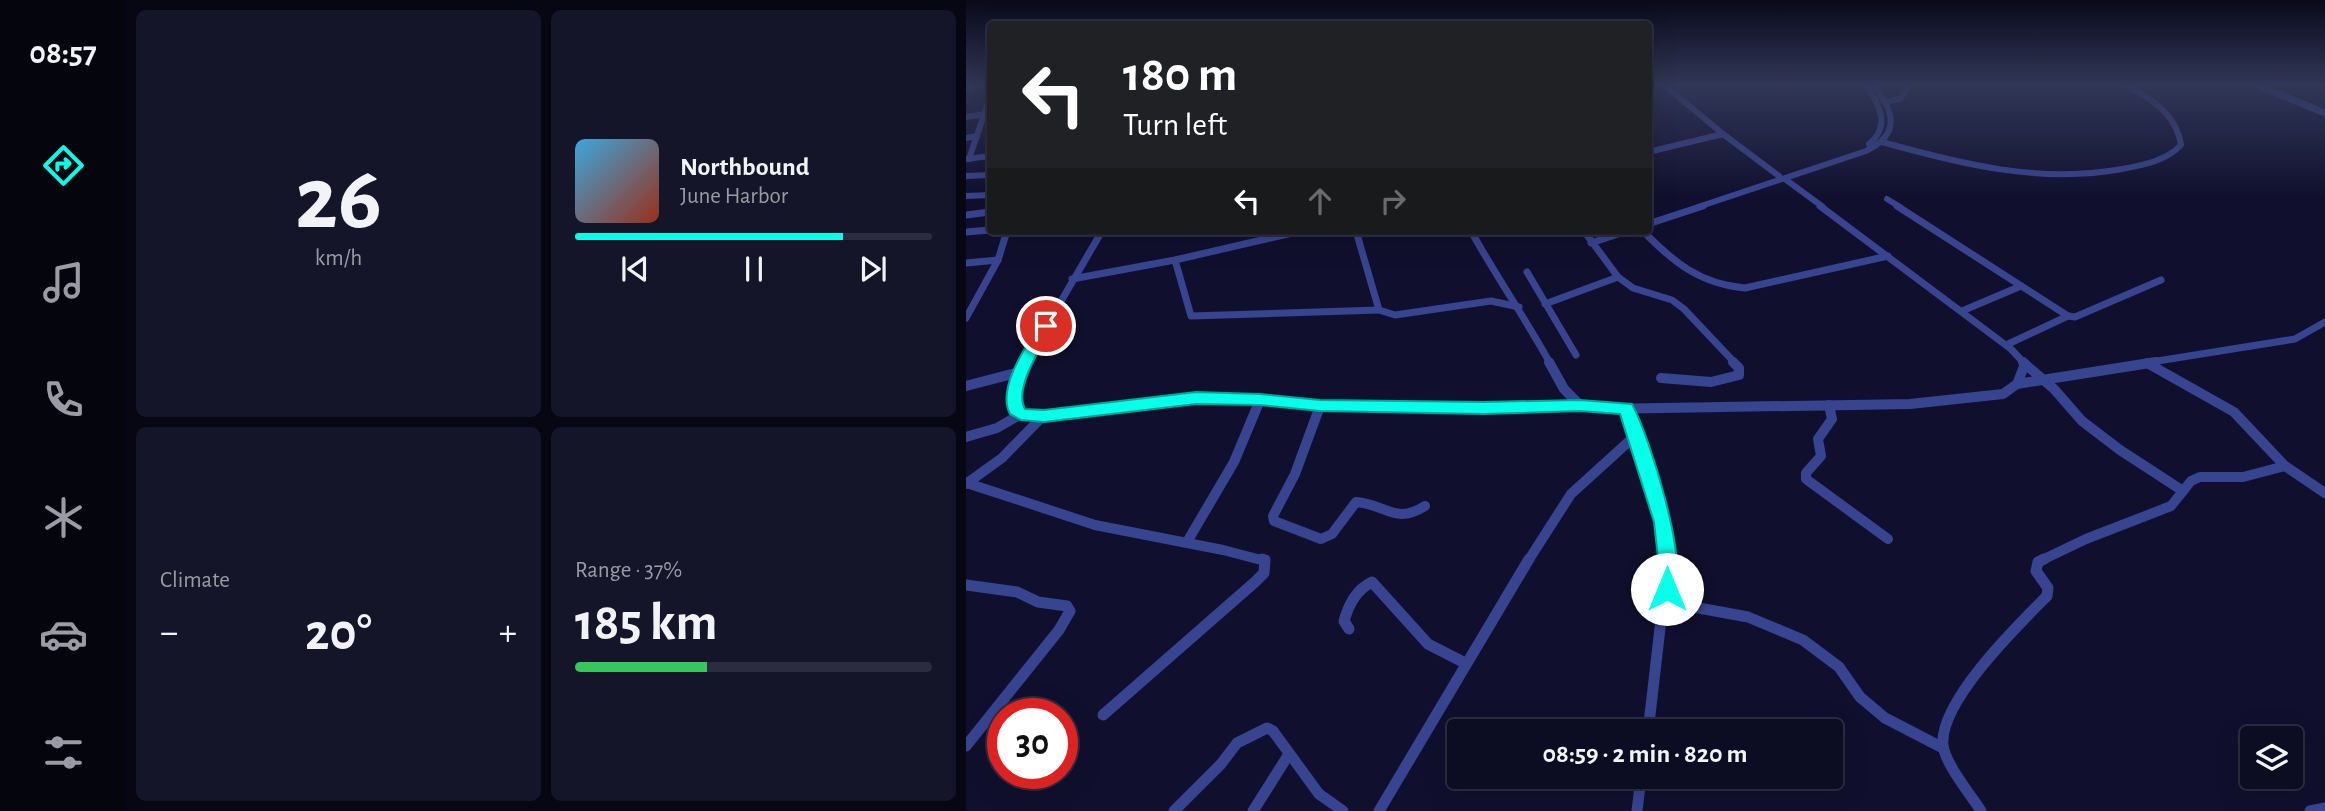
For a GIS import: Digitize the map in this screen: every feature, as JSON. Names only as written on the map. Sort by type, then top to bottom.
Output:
[{"type":"street","points":[[982,122],[968,159],[987,156]]},
{"type":"street","points":[[1707,122],[2006,345],[2082,421],[2120,450],[2183,491]]},
{"type":"street","points":[[1830,162],[1869,144],[1883,129],[1884,122]]},
{"type":"street","points":[[1652,218],[1866,151],[1882,142],[1891,131],[1889,122]]},
{"type":"street","points":[[1882,142],[1984,169],[2043,176],[2104,174],[2167,156],[2181,145],[2175,122]]},
{"type":"street","points":[[981,125],[987,124]]},
{"type":"street","points":[[1652,151],[1723,134]]},
{"type":"street","points":[[966,138],[977,136]]},
{"type":"street","points":[[966,176],[987,175]]},
{"type":"street","points":[[966,196],[987,195]]},
{"type":"street","points":[[1887,199],[2068,316],[2075,317],[2161,280]]},
{"type":"street","points":[[1652,222],[1691,207]]},
{"type":"street","points":[[966,215],[987,212]]},
{"type":"street","points":[[966,232],[987,230]]},
{"type":"street","points":[[966,318],[998,260],[1006,235]]},
{"type":"street","points":[[1100,235],[1020,373],[1013,402],[1015,410],[1021,414],[1044,416],[1196,398],[1260,400],[1320,406],[1483,408],[1910,404],[2003,394],[2017,384],[2042,379],[2295,339],[2325,321]]},
{"type":"street","points":[[1072,279],[1175,260],[1269,235]]},
{"type":"street","points":[[1357,235],[1379,310]]},
{"type":"street","points":[[1473,235],[1496,277],[1519,307],[1564,389],[1580,405]]},
{"type":"street","points":[[1647,235],[1675,262],[1712,285],[1724,287],[1745,288],[1888,256]]},
{"type":"street","points":[[1587,237],[1618,277],[1633,288],[1672,300],[1684,309],[1739,368],[1739,375],[1733,379],[1707,382],[1661,378]]},
{"type":"street","points":[[966,263],[998,260]]},
{"type":"street","points":[[1175,260],[1191,316],[1379,310],[1395,315],[1491,301],[1519,307]]},
{"type":"street","points":[[1527,272],[1576,355]]},
{"type":"street","points":[[1545,304],[1618,277]]},
{"type":"street","points":[[1962,311],[2021,286]]},
{"type":"street","points":[[2006,345],[2068,316]]},
{"type":"street","points":[[2146,362],[2234,412],[2285,466],[2325,492]]},
{"type":"street","points":[[2017,384],[2025,364]]},
{"type":"street","points":[[966,387],[1020,373]]},
{"type":"street","points":[[1187,542],[1234,463],[1260,400]]},
{"type":"street","points":[[1829,405],[1832,419],[1818,439],[1821,456],[1806,473],[1806,479],[1888,539]]},
{"type":"street","points":[[1320,406],[1295,474],[1273,516],[1274,521],[1321,539],[1332,534],[1353,505],[1359,501],[1401,517],[1413,515],[1425,506]]},
{"type":"street","points":[[1627,408],[1663,522],[1669,567],[1650,719]]},
{"type":"street","points":[[966,438],[997,428],[1021,414]]},
{"type":"street","points":[[966,484],[1002,458],[1044,416]]},
{"type":"street","points":[[1379,811],[1465,663],[1565,502],[1636,435]]},
{"type":"street","points":[[1981,811],[1943,748],[1943,730],[1963,693],[2005,637],[2047,596],[2048,587],[2036,571],[2038,562],[2086,539],[2171,506],[2191,481],[2200,477],[2242,477],[2285,466]]},
{"type":"street","points":[[966,484],[994,489],[1094,525],[1265,560],[1264,573],[1103,715]]},
{"type":"street","points":[[1349,629],[1344,621],[1346,614],[1364,585],[1372,582],[1428,644],[1465,663]]},
{"type":"street","points":[[966,585],[1017,592],[1038,602],[1067,607],[1070,611],[1038,657],[966,746]]},
{"type":"street","points":[[1666,602],[1748,617],[1803,640],[1839,667],[1860,697],[1885,718],[1943,748]]},
{"type":"street","points":[[1174,811],[1222,764],[1237,743],[1267,728],[1273,731],[1319,794],[1343,811]]},
{"type":"street","points":[[1253,811],[1289,754]]},
{"type":"street","points":[[1637,811],[1640,789]]},
{"type":"street","points":[[2310,811],[2325,808]]},
{"type":"route","points":[[1046,326],[1020,373],[1013,402],[1015,410],[1029,416],[1136,407],[1196,398],[1292,402],[1320,406],[1538,408],[1580,405],[1602,409],[1627,408],[1663,522],[1669,567],[1667,589]]}]
